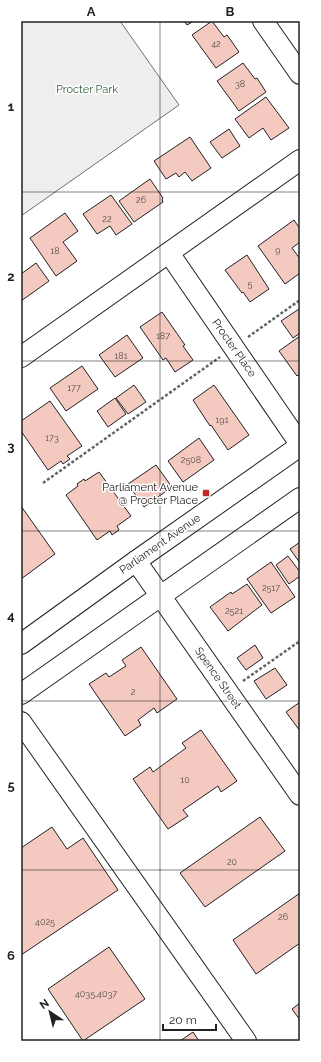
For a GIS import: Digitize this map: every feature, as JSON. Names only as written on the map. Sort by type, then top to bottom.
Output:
[{"type":"street","points":[[263,21],[300,74]]},
{"type":"street","points":[[21,357],[300,160]]},
{"type":"street","name":"Procter Place","points":[[169,253],[300,445]]},
{"type":"street","name":"Parliament Avenue","points":[[21,644],[300,445]]},
{"type":"street","points":[[21,694],[300,498]]},
{"type":"street","name":"Spence Street","points":[[136,561],[298,787]]},
{"type":"street","points":[[21,722],[246,1041]]},
{"type":"path","points":[[43,483],[300,300]]},
{"type":"path","points":[[228,691],[300,641]]},
{"type":"green space","name":"Procter Park","points":[[21,21],[120,21],[179,105],[21,216]]},
{"type":"building","points":[[184,21],[194,21],[187,25]]},
{"type":"building","points":[[212,21],[224,37],[227,35],[239,52],[216,68],[192,35]]},
{"type":"building","points":[[243,63],[255,79],[257,78],[266,92],[239,111],[217,81]]},
{"type":"building","points":[[266,97],[289,128],[271,140],[263,128],[249,138],[235,119]]},
{"type":"building","points":[[229,129],[240,146],[222,158],[210,142]]},
{"type":"building","points":[[190,137],[211,168],[192,181],[185,172],[179,177],[176,173],[166,179],[154,161]]},
{"type":"building","points":[[150,179],[163,198],[163,202],[134,222],[119,201]]},
{"type":"building","points":[[111,195],[132,224],[116,235],[110,226],[97,234],[83,214]]},
{"type":"building","points":[[65,213],[78,231],[63,242],[77,261],[56,276],[30,238]]},
{"type":"building","points":[[294,220],[300,229],[300,242],[292,248],[300,259],[300,273],[285,284],[258,246]]},
{"type":"building","points":[[247,255],[269,289],[250,302],[225,270]]},
{"type":"building","points":[[36,263],[49,281],[21,301],[21,274]]},
{"type":"building","points":[[299,309],[300,333],[293,338],[281,321]]},
{"type":"building","points":[[162,312],[185,345],[183,346],[193,360],[175,372],[166,358],[163,360],[140,327]]},
{"type":"building","points":[[127,335],[143,358],[115,377],[99,355]]},
{"type":"building","points":[[300,336],[300,378],[279,351]]},
{"type":"building","points":[[82,366],[98,389],[66,411],[50,388]]},
{"type":"building","points":[[134,385],[146,402],[128,414],[116,398]]},
{"type":"building","points":[[214,385],[249,435],[228,450],[193,400]]},
{"type":"building","points":[[115,398],[126,414],[108,427],[97,411]]},
{"type":"building","points":[[50,401],[82,446],[67,456],[70,459],[63,464],[61,461],[48,470],[21,431],[21,421]]},
{"type":"building","points":[[199,438],[214,460],[183,482],[168,461]]},
{"type":"building","points":[[156,465],[172,487],[144,507],[128,484]]},
{"type":"building","points":[[99,472],[131,516],[117,526],[119,530],[112,535],[110,531],[97,540],[66,495],[78,486],[77,484],[84,479],[85,481]]},
{"type":"building","points":[[21,506],[55,554],[21,579]]},
{"type":"building","points":[[300,542],[300,563],[290,549]]},
{"type":"building","points":[[288,556],[300,572],[300,576],[289,584],[276,565]]},
{"type":"building","points":[[271,562],[295,597],[271,613],[247,579]]},
{"type":"building","points":[[247,584],[262,605],[228,631],[210,607],[231,592],[232,594]]},
{"type":"building","points":[[255,645],[263,658],[246,670],[237,658]]},
{"type":"building","points":[[141,647],[177,699],[157,713],[154,708],[138,720],[141,725],[125,736],[89,684],[106,673],[109,677],[126,666],[122,660]]},
{"type":"building","points":[[275,668],[287,685],[266,699],[254,681]]},
{"type":"building","points":[[300,702],[300,731],[286,712]]},
{"type":"building","points":[[201,730],[237,781],[221,792],[218,786],[183,810],[188,816],[168,829],[133,779],[150,767],[153,772],[186,748],[182,743]]},
{"type":"building","points":[[260,817],[285,851],[205,907],[180,873]]},
{"type":"building","points":[[52,827],[67,849],[83,838],[118,890],[21,955],[21,848]]},
{"type":"building","points":[[300,893],[300,943],[256,974],[233,940]]},
{"type":"building","points":[[109,947],[145,999],[83,1041],[48,989]]},
{"type":"building","points":[[300,1003],[300,1020],[292,1009]]},
{"type":"building","points":[[193,1032],[199,1041],[180,1041]]},
{"type":"place","name":"Parliament Avenue @ Procter Place","points":[[206,493]]}]
